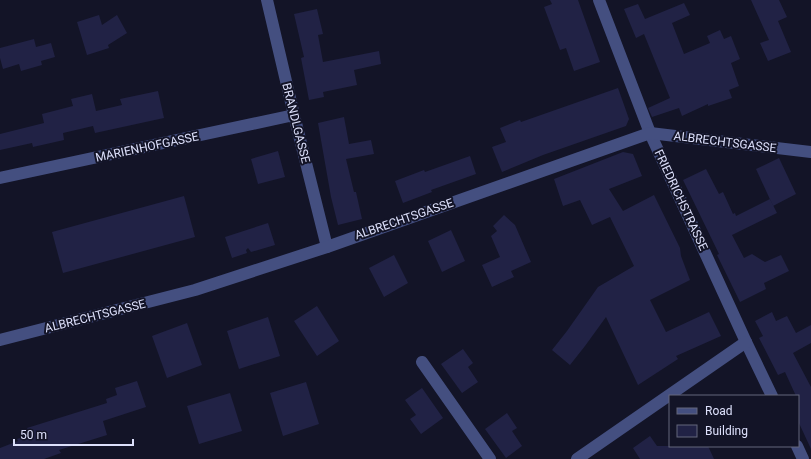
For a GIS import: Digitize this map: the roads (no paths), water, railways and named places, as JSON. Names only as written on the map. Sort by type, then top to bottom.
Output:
[{"type":"street","name":"BRANDLGASSE","points":[[267,0],[327,247]]},
{"type":"street","name":"FRIEDRICHSTRASSE","points":[[599,0],[650,133],[772,395]]},
{"type":"street","name":"MARIENHOFGASSE","points":[[0,178],[294,115]]},
{"type":"street","name":"ALBRECHTSGASSE","points":[[0,340],[195,290],[327,247],[650,133],[811,152]]},
{"type":"street","points":[[669,395],[746,342]]},
{"type":"street","points":[[422,362],[490,459]]},
{"type":"street","points":[[577,459],[669,395]]},
{"type":"street","points":[[797,447],[803,459]]}]
